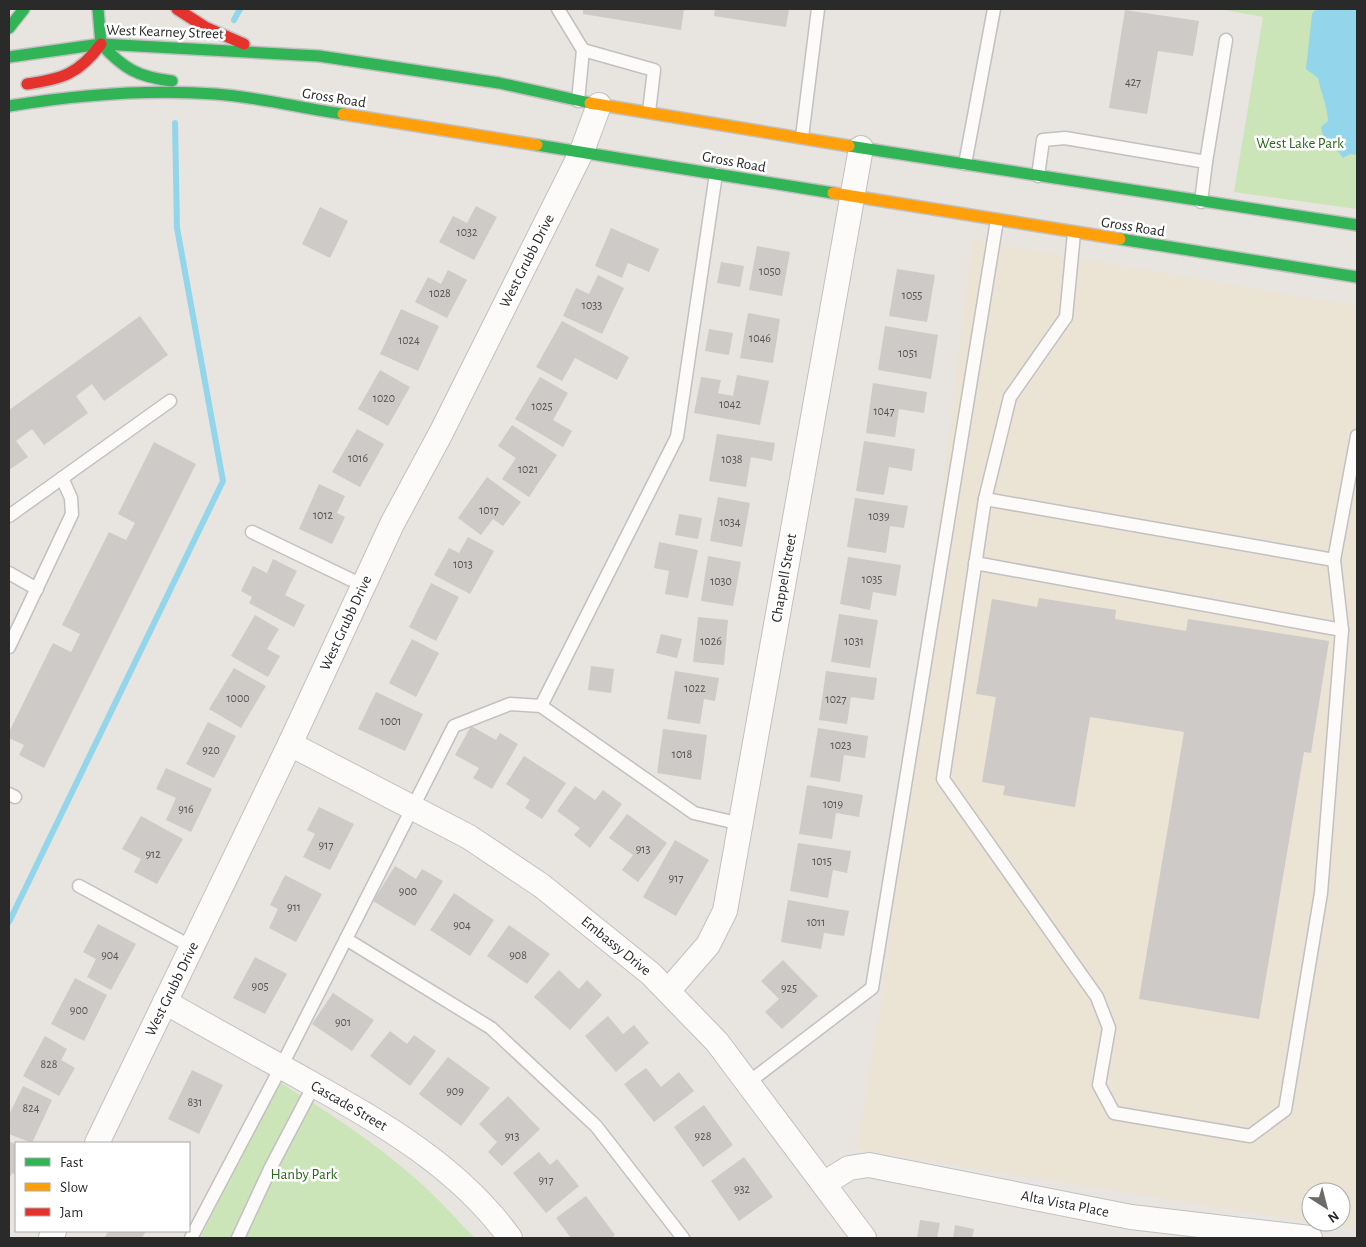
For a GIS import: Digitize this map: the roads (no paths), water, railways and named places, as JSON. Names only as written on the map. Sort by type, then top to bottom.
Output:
[{"type":"main road","points":[[9,28],[24,9]]},
{"type":"main road","points":[[98,9],[101,44],[122,68],[142,78],[222,84],[274,104]]},
{"type":"main road","points":[[177,9],[205,27],[261,51],[318,56],[499,83],[588,103],[861,148],[1201,202],[1357,224]]},
{"type":"main road","points":[[18,86],[62,80],[82,67],[101,44]]},
{"type":"main road","name":"West Kearney Street","points":[[9,57],[101,44],[261,51]]},
{"type":"main road","name":"Gross Road","points":[[9,106],[104,94],[174,92],[216,94],[582,151],[852,197],[1357,277]]},
{"type":"street","name":"West Grubb Drive","points":[[97,1142],[290,744],[392,524],[441,433],[582,151],[588,103]]},
{"type":"street","name":"Chappell Street","points":[[668,991],[708,945],[726,910],[861,148]]},
{"type":"street","name":"Embassy Drive","points":[[290,744],[469,837],[542,886],[651,974],[717,1042],[749,1082],[825,1183],[858,1236]]},
{"type":"street","name":"Cascade Street","points":[[165,1002],[378,1121],[426,1154],[467,1189],[510,1238]]},
{"type":"street","name":"Alta Vista Place","points":[[825,1183],[849,1168],[869,1166],[1131,1217],[1239,1234],[1310,1238]]},
{"type":"lane","points":[[558,9],[583,50],[588,103]]},
{"type":"lane","points":[[802,137],[818,9]]},
{"type":"lane","points":[[965,164],[994,9]]},
{"type":"lane","points":[[1201,202],[1226,40]]},
{"type":"lane","points":[[583,50],[654,70],[649,112]]},
{"type":"lane","points":[[1038,176],[1043,140],[1065,138],[1206,162]]},
{"type":"lane","points":[[541,706],[677,437],[716,174]]},
{"type":"lane","points":[[749,1082],[872,988],[997,220]]},
{"type":"lane","points":[[1074,233],[1066,317],[1010,397],[985,499],[943,779],[1097,998],[1109,1028],[1099,1085],[1114,1113],[1250,1136],[1285,1110],[1321,893],[1342,630],[1334,560],[1357,436]]},
{"type":"lane","points":[[9,516],[170,401]]},
{"type":"lane","points":[[9,647],[72,514],[71,498],[62,478]]},
{"type":"lane","points":[[985,499],[1334,560]]},
{"type":"lane","points":[[252,532],[364,586]]},
{"type":"lane","points":[[975,563],[1342,630]]},
{"type":"lane","points":[[9,573],[37,589]]},
{"type":"lane","points":[[191,1238],[281,1067],[454,726],[510,704],[541,706],[694,813],[741,824]]},
{"type":"lane","points":[[80,886],[192,947]]},
{"type":"lane","points":[[346,939],[491,1028],[596,1126],[683,1238]]},
{"type":"lane","points":[[238,1238],[271,1167],[314,1085]]},
{"type":"water","points":[[1316,9],[1357,9],[1357,155],[1350,154],[1343,158],[1337,150],[1326,148],[1321,127],[1328,121],[1325,104],[1318,78],[1306,69],[1312,14]]},
{"type":"waterway","points":[[234,20],[240,9]]},
{"type":"waterway","points":[[9,922],[223,481],[177,228],[175,123]]},
{"type":"park label","name":"West Lake Park","points":[[1300,143]]},
{"type":"park label","name":"Hanby Park","points":[[304,1174]]}]
